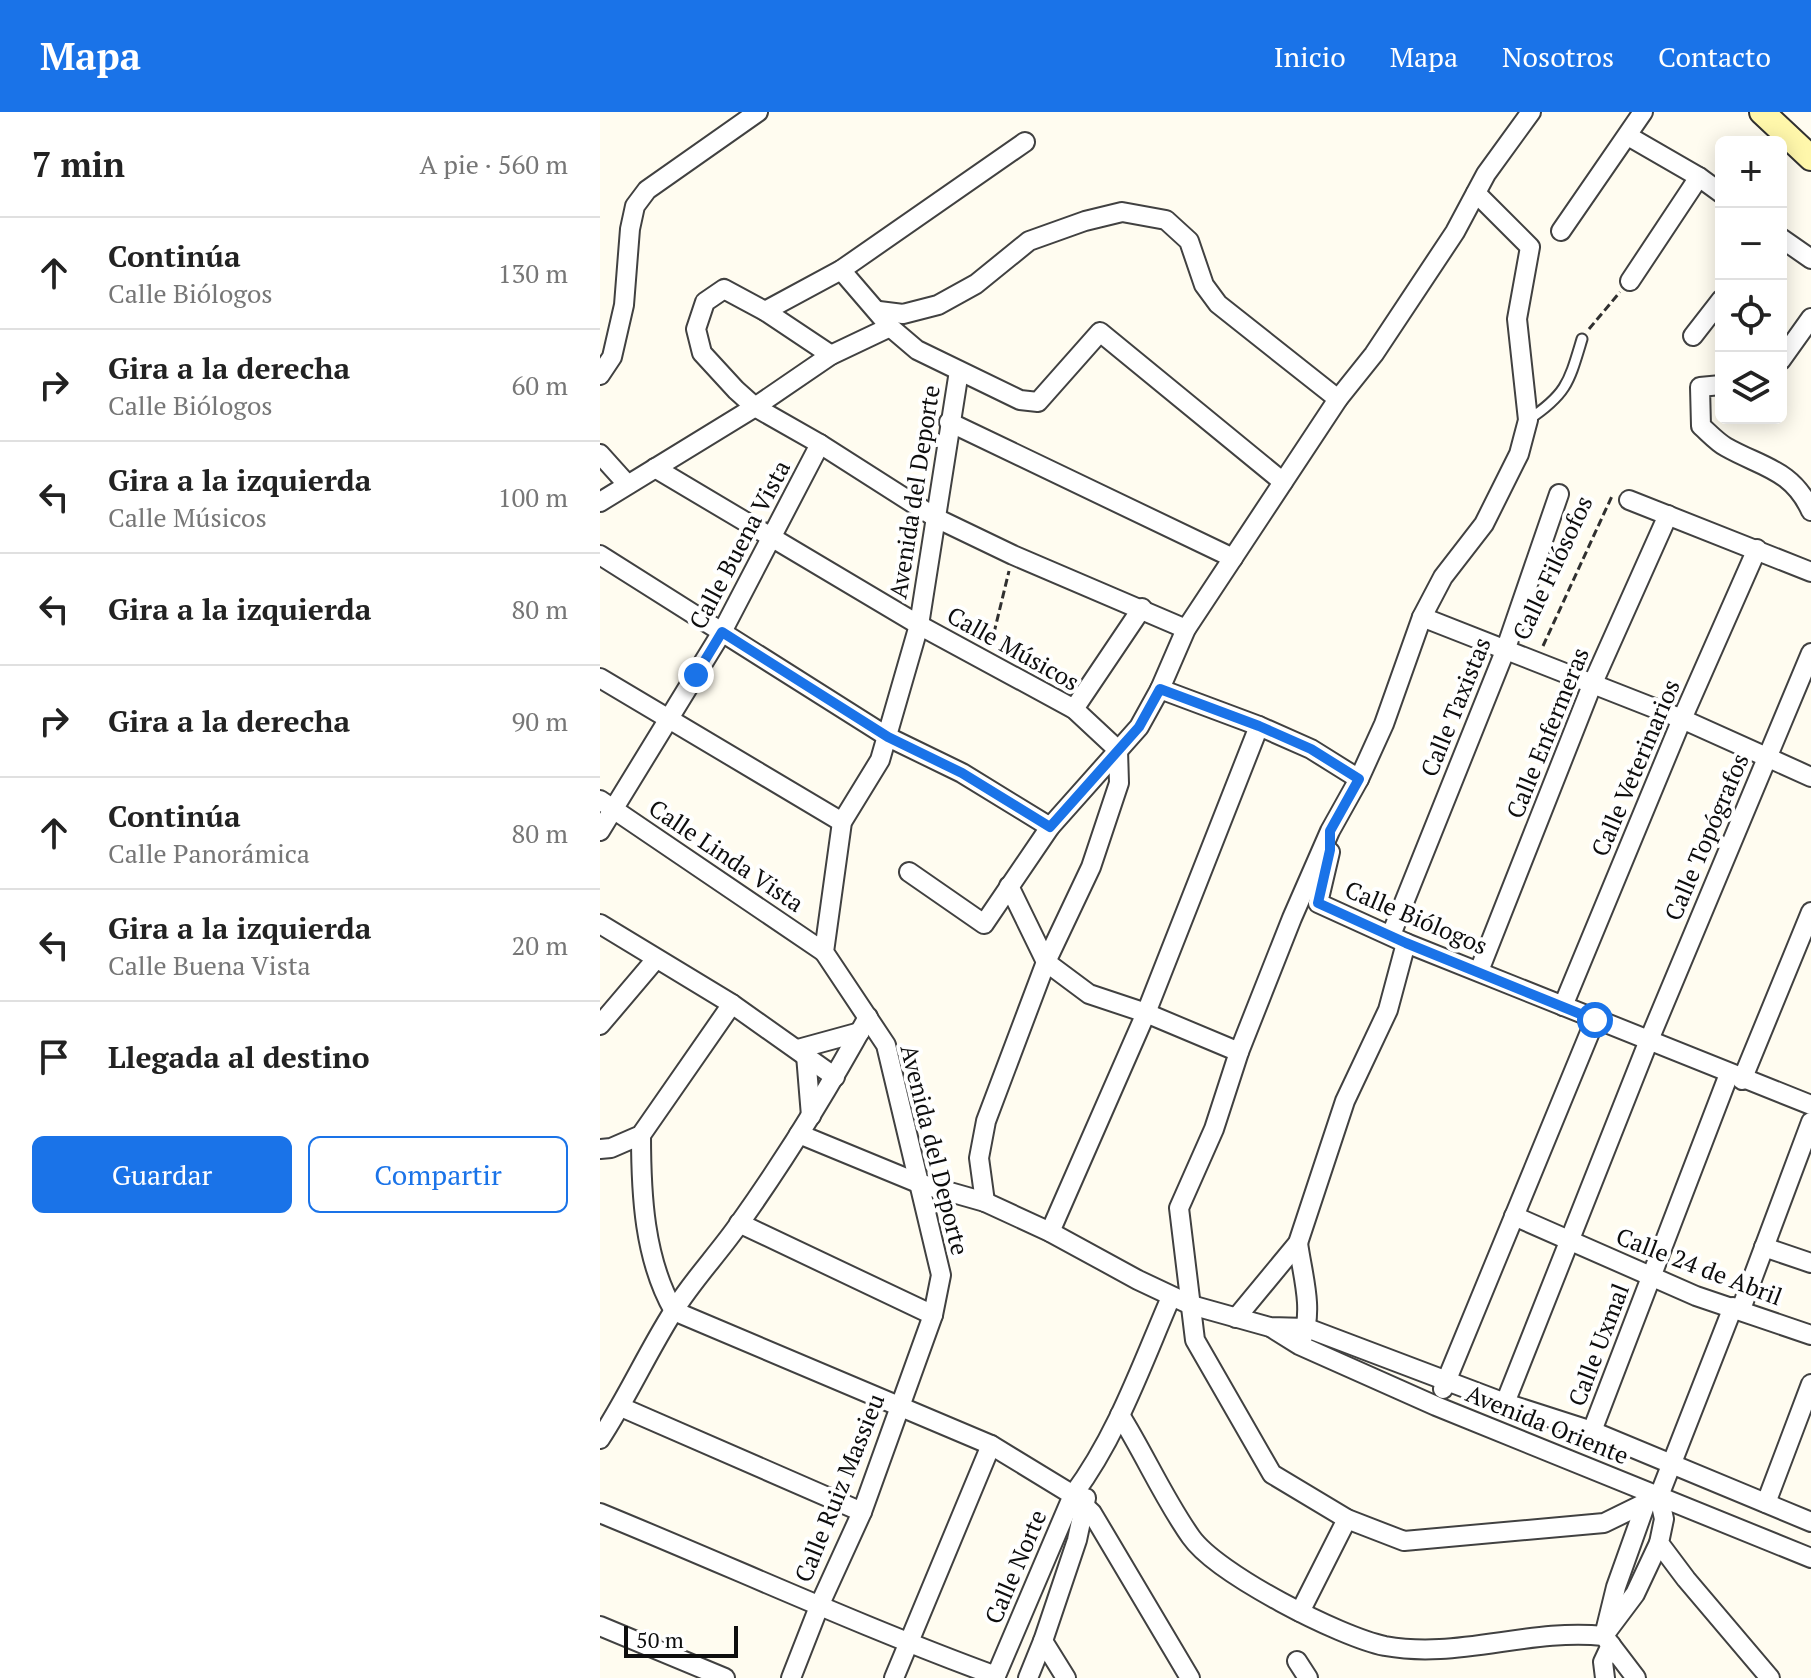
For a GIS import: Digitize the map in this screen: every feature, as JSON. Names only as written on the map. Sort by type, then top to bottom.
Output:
[{"type":"street","points":[[600,375],[612,357],[624,305],[630,229],[635,206],[647,190],[758,112]]},
{"type":"street","points":[[909,872],[984,924],[1050,827],[1139,727],[1160,689],[1186,629],[1338,399],[1374,354],[1455,232],[1486,174],[1531,112]]},
{"type":"street","points":[[1561,231],[1643,112]]},
{"type":"street","points":[[1762,112],[1811,158]]},
{"type":"street","points":[[1628,136],[1715,189]]},
{"type":"street","points":[[765,311],[841,270],[1025,142]]},
{"type":"street","points":[[1630,281],[1699,177]]},
{"type":"street","points":[[1476,193],[1530,247],[1517,319],[1528,420]]},
{"type":"street","points":[[600,502],[755,407],[884,319],[938,305],[976,284],[1029,241],[1085,221],[1122,212],[1166,220],[1189,241],[1204,285],[1218,304],[1338,399]]},
{"type":"street","points":[[1787,242],[1811,259]]},
{"type":"street","points":[[841,270],[884,319],[917,350],[1020,400],[1038,402],[1100,332],[1283,482]]},
{"type":"street","points":[[831,355],[765,311],[724,289],[705,302],[696,329],[702,353],[755,407],[820,444],[936,518],[1013,555],[1186,629]]},
{"type":"street","points":[[1693,336],[1715,308]]},
{"type":"street","points":[[1787,352],[1811,318]]},
{"type":"street","name":"Avenida del Deporte","points":[[842,822],[880,760],[881,732],[919,625],[959,371]]},
{"type":"street","points":[[1715,386],[1700,387],[1701,426],[1724,446],[1777,470],[1805,499],[1811,511]]},
{"type":"street","name":"Calle Biólogos","points":[[1528,420],[1519,454],[1484,524],[1443,577],[1422,617],[1384,724],[1359,779],[1330,831],[1330,850],[1318,903],[1595,1020],[1811,1105]]},
{"type":"street","points":[[949,422],[1233,558]]},
{"type":"street","name":"Calle Buena Vista","points":[[600,831],[607,804],[670,718],[722,632],[820,444]]},
{"type":"street","points":[[600,454],[627,484]]},
{"type":"street","name":"Calle Músicos","points":[[655,468],[919,625],[1074,709],[1118,750]]},
{"type":"street","name":"Calle Taxistas","points":[[1298,1243],[1345,1101],[1388,1010],[1398,939],[1505,651],[1559,494]]},
{"type":"street","name":"Calle Filósofos","points":[[1621,496],[1811,572]]},
{"type":"street","name":"Calle Enfermeras","points":[[1479,971],[1592,685],[1668,515]]},
{"type":"street","name":"Calle Veterinarios","points":[[1563,1006],[1682,719],[1757,549]]},
{"type":"street","points":[[600,555],[881,732],[962,773],[1050,827]]},
{"type":"street","points":[[1074,709],[1142,608]]},
{"type":"street","points":[[1422,617],[1682,719],[1811,777]]},
{"type":"street","name":"Calle Topógrafos","points":[[1505,1403],[1649,1040],[1811,653]]},
{"type":"street","points":[[600,678],[842,822],[824,952]]},
{"type":"street","points":[[1160,689],[1311,749],[1359,779]]},
{"type":"street","points":[[1050,1232],[1146,1013],[1259,726]]},
{"type":"street","points":[[985,1202],[979,1158],[986,1121],[1046,962],[1091,867],[1119,783],[1118,750]]},
{"type":"street","name":"Calle Linda Vista","points":[[607,804],[824,952]]},
{"type":"street","points":[[1330,831],[1239,1052],[1214,1129],[1179,1208],[1195,1340],[1272,1474],[1347,1519],[1404,1541],[1604,1523],[1653,1500]]},
{"type":"street","points":[[1009,886],[1046,962],[1089,994],[1146,1013],[1239,1052]]},
{"type":"street","name":"Calle Uxmal","points":[[1592,1431],[1651,1276],[1811,912]]},
{"type":"street","points":[[600,924],[732,1004],[835,1077]]},
{"type":"street","name":"Avenida del Deporte","points":[[824,952],[864,1024],[886,1045],[941,1275],[933,1315]]},
{"type":"street","points":[[600,1025],[656,959]]},
{"type":"street","points":[[606,1148],[641,1135],[732,1004]]},
{"type":"street","points":[[1436,1406],[1595,1020]]},
{"type":"street","points":[[802,1052],[864,1024]]},
{"type":"street","points":[[600,1439],[674,1311],[739,1223],[811,1116],[864,1024]]},
{"type":"street","points":[[802,1052],[811,1116]]},
{"type":"street","points":[[1613,1646],[1616,1587],[1764,1247],[1811,1122]]},
{"type":"street","name":"Avenida Oriente","points":[[799,1134],[918,1183],[985,1202],[1191,1305],[1447,1381],[1592,1431],[1811,1522]]},
{"type":"street","points":[[641,1135],[649,1244],[660,1287],[674,1311],[991,1445],[1079,1500],[1190,1678]]},
{"type":"street","points":[[606,1148],[642,1175]]},
{"type":"street","name":"Calle 24 de Abril","points":[[1514,1216],[1696,1296],[1811,1335]]},
{"type":"street","points":[[739,1223],[933,1315]]},
{"type":"street","points":[[1236,1318],[1298,1243]]},
{"type":"street","points":[[1298,1243],[1307,1306],[1303,1337]]},
{"type":"street","name":"Calle 24 de Abril","points":[[1764,1247],[1811,1263]]},
{"type":"street","name":"Calle Norte","points":[[1028,1678],[1043,1641],[1086,1477],[1120,1415],[1171,1297]]},
{"type":"street","name":"Calle Ruiz Massieu","points":[[791,1678],[820,1604],[862,1512],[933,1315]]},
{"type":"street","name":"Avenida Oriente","points":[[1303,1337],[1436,1406],[1653,1500],[1811,1558]]},
{"type":"street","points":[[1766,1503],[1811,1384]]},
{"type":"street","points":[[621,1407],[862,1512]]},
{"type":"street","points":[[1120,1415],[1192,1540],[1240,1579],[1300,1612],[1385,1646],[1439,1650],[1522,1638],[1587,1634],[1613,1646],[1636,1678]]},
{"type":"street","points":[[894,1678],[991,1445]]},
{"type":"street","name":"Calle Norte","points":[[995,1677],[1079,1500]]},
{"type":"street","points":[[1605,1678],[1603,1662],[1659,1543],[1664,1519],[1653,1500]]},
{"type":"street","points":[[600,1513],[906,1643],[995,1677]]},
{"type":"street","points":[[1300,1612],[1347,1519]]},
{"type":"street","points":[[1659,1543],[1770,1678]]},
{"type":"street","points":[[600,1626],[725,1678]]},
{"type":"street","points":[[1043,1641],[1066,1678]]},
{"type":"street","points":[[1297,1661],[1308,1678]]},
{"type":"lane","points":[[1528,420],[1553,404],[1568,384],[1582,339]]},
{"type":"path","points":[[1582,339],[1630,281]]},
{"type":"path","name":"Calle Filósofos","points":[[1535,662],[1621,496]]},
{"type":"path","points":[[987,661],[1013,555]]},
{"type":"route","points":[[696,675],[722,632],[888,737],[962,773],[1050,827],[1139,727],[1160,689],[1259,726],[1311,749],[1359,779],[1330,831],[1330,850],[1318,903],[1406,943],[1595,1020]]}]
